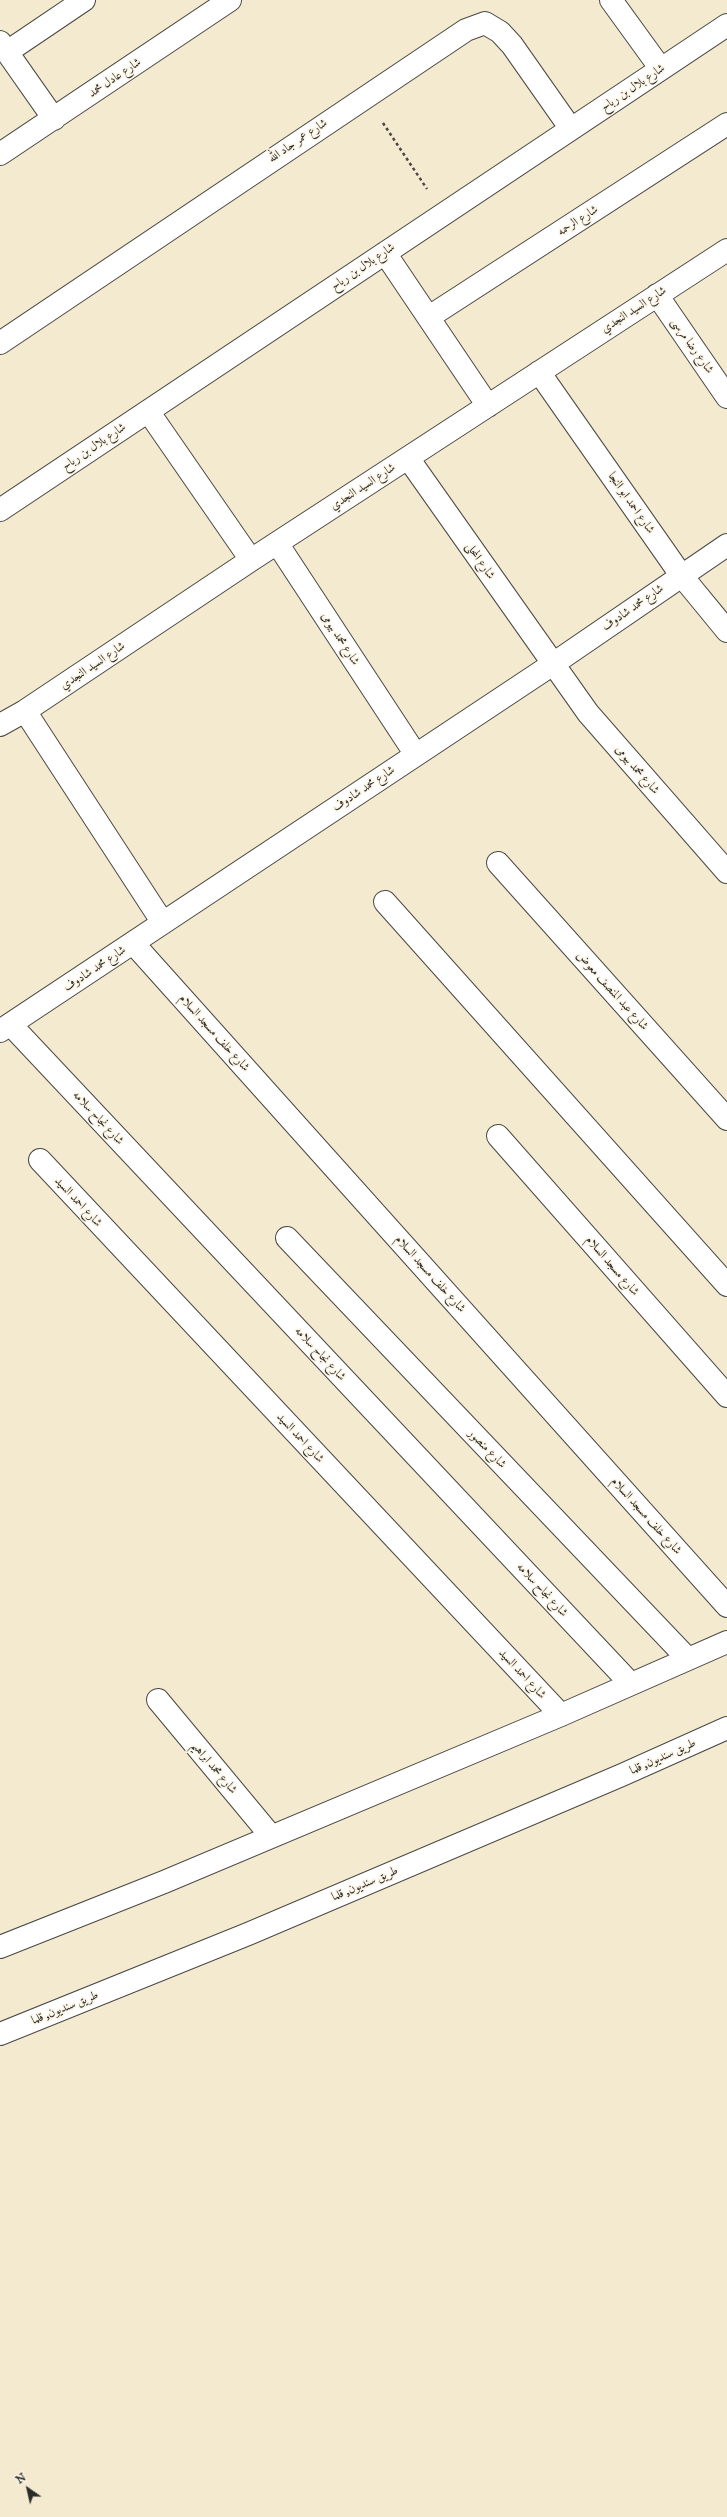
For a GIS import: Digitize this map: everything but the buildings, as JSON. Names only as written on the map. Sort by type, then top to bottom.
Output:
[{"type":"street","points":[[54,119],[4,47],[84,0]]},
{"type":"street","name":"شارع عادل محمد","points":[[0,154],[230,0]]},
{"type":"street","points":[[611,0],[660,69]]},
{"type":"street","name":"شارع عمر جاد الله","points":[[0,343],[365,96],[466,30],[485,23],[500,32],[512,45],[571,129]]},
{"type":"street","name":"شارع بلال بن رباح","points":[[0,510],[727,25]]},
{"type":"street","name":"شارع الرحمه","points":[[429,317],[727,124]]},
{"type":"street","points":[[385,253],[488,406]]},
{"type":"street","name":"شارع السيد النجدي","points":[[0,725],[25,711],[277,543],[657,295],[725,255]]},
{"type":"street","name":"شارع رضا مرسى","points":[[657,295],[727,397]]},
{"type":"street","name":"شارع احمد ابو النجا","points":[[539,372],[681,575],[727,631]]},
{"type":"street","points":[[148,411],[252,560]]},
{"type":"street","name":"شارع المحلى","points":[[408,458],[553,664]]},
{"type":"street","name":"شارع محمد بيومى","points":[[277,543],[416,754]]},
{"type":"street","name":"شارع محمد شادوف","points":[[5,1028],[553,664],[727,544]]},
{"type":"street","name":"شارع محمد بيومى","points":[[553,664],[588,712],[727,872]]},
{"type":"street","points":[[25,711],[163,924]]},
{"type":"street","name":"شارع عبد المنصف معوض","points":[[498,863],[727,1120]]},
{"type":"street","points":[[385,902],[719,1262],[727,1285]]},
{"type":"street","name":"شارع خلف مسجد السلام","points":[[133,943],[727,1606]]},
{"type":"street","name":"شارع نجاح سلامه","points":[[5,1028],[630,1683]]},
{"type":"street","name":"شارع مسجد السلام","points":[[498,1136],[727,1396]]},
{"type":"street","name":"شارع احمد السيد","points":[[40,1160],[560,1715]]},
{"type":"street","name":"شارع منصور","points":[[287,1238],[688,1659]]},
{"type":"street","points":[[0,1947],[560,1715],[630,1683],[727,1642]]},
{"type":"street","name":"شارع محمد ابراهيم","points":[[158,1700],[271,1836]]},
{"type":"street","name":"طريق سنديون, قلما","points":[[0,2034],[256,1931],[615,1778],[727,1728]]},
{"type":"path","points":[[365,96],[443,214]]}]
